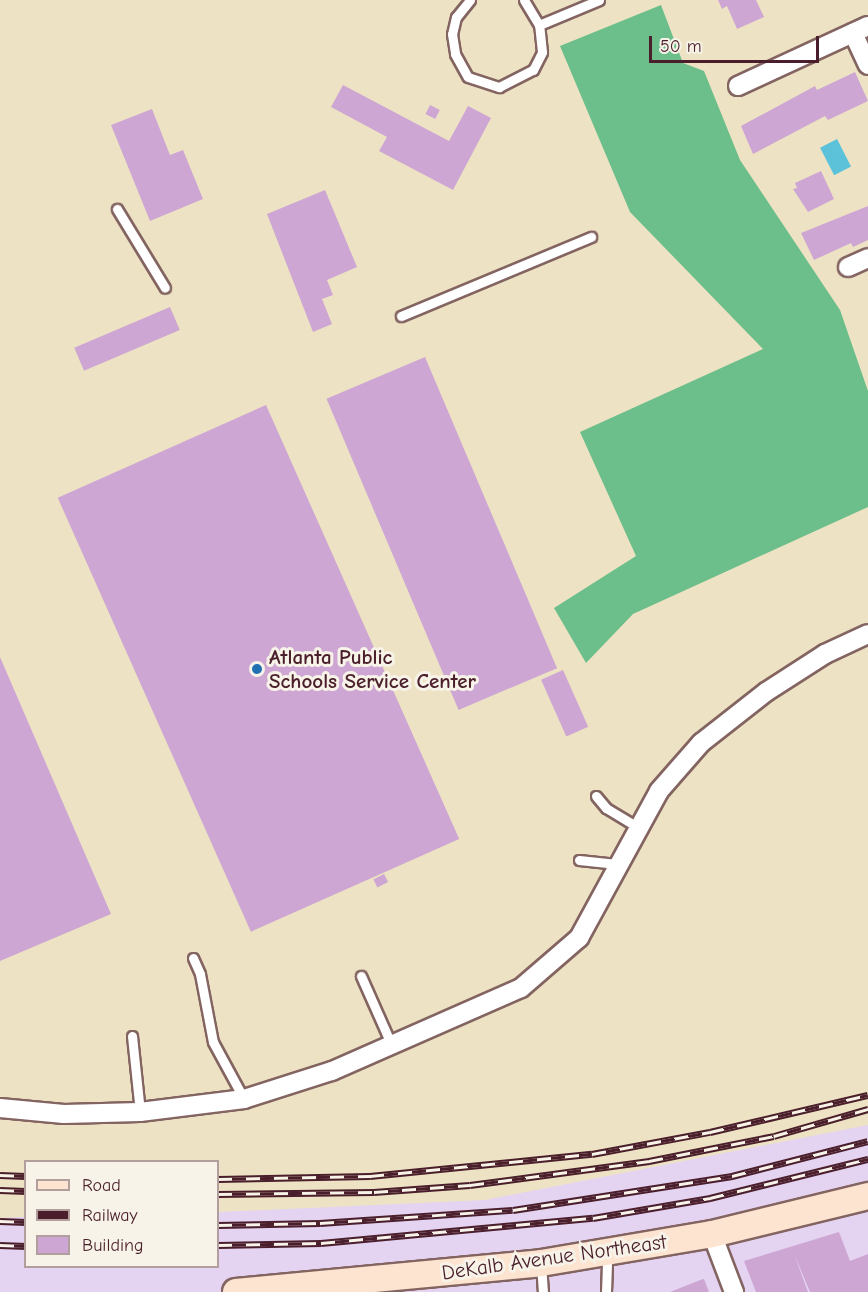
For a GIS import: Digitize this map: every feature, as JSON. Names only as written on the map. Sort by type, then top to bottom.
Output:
[{"type":"main road","name":"DeKalb Avenue Northeast","points":[[236,1292],[541,1263],[712,1234],[868,1196]]},
{"type":"street","points":[[738,86],[860,29],[868,65]]},
{"type":"street","points":[[848,267],[868,258]]},
{"type":"street","points":[[0,1108],[64,1114],[140,1112],[244,1099],[332,1071],[521,988],[579,938],[617,864],[659,791],[701,743],[766,692],[825,654],[868,634]]},
{"type":"street","points":[[712,1234],[734,1292]]},
{"type":"lane","points":[[470,0],[456,17],[452,34],[455,54],[468,77],[499,87],[533,70],[542,52],[539,25],[524,0]]},
{"type":"lane","points":[[539,25],[599,0]]},
{"type":"lane","points":[[117,209],[165,288]]},
{"type":"lane","points":[[401,316],[591,237]]},
{"type":"lane","points":[[596,796],[606,808],[638,827]]},
{"type":"lane","points":[[579,860],[617,864]]},
{"type":"lane","points":[[193,958],[200,974],[213,1042],[244,1099]]},
{"type":"lane","points":[[362,975],[392,1046]]},
{"type":"lane","points":[[132,1036],[140,1112]]},
{"type":"lane","points":[[606,1292],[607,1252]]},
{"type":"lane","points":[[541,1263],[543,1292]]},
{"type":"shaded area","points":[[868,1125],[868,1292],[0,1292],[0,1218],[24,1217],[24,1268],[219,1268],[219,1212],[485,1200]]},
{"type":"green space","points":[[661,5],[683,63],[704,71],[740,160],[840,310],[868,391],[868,507],[633,614],[586,663],[554,608],[636,556],[580,432],[763,349],[630,212],[560,46]]},
{"type":"water","points":[[837,139],[851,167],[834,175],[820,148]]},
{"type":"building","points":[[718,0],[756,0],[764,17],[737,29],[727,6],[722,9]]},
{"type":"building","points":[[855,72],[868,101],[828,120],[825,116],[753,154],[741,126],[815,86],[817,90]]},
{"type":"building","points":[[343,85],[449,141],[468,106],[491,118],[453,190],[379,151],[387,137],[331,107]]},
{"type":"building","points":[[430,105],[440,110],[435,119],[425,114]]},
{"type":"building","points":[[152,109],[170,155],[183,150],[203,199],[150,221],[111,125]]},
{"type":"building","points":[[821,171],[834,199],[808,212],[793,189],[797,188],[795,183]]},
{"type":"building","points":[[325,190],[357,267],[327,280],[333,295],[322,299],[332,324],[313,332],[267,214]]},
{"type":"building","points":[[868,206],[868,240],[853,247],[851,243],[814,260],[801,233]]},
{"type":"building","points":[[170,307],[180,330],[84,371],[74,348]]},
{"type":"building","points":[[425,357],[557,668],[459,710],[327,399]]},
{"type":"building","name":"Atlanta Public Schools Service Center","points":[[266,405],[459,839],[251,932],[58,498]]},
{"type":"building","points":[[0,657],[111,914],[0,961]]},
{"type":"building","points":[[563,670],[588,727],[566,736],[541,680]]},
{"type":"building","points":[[384,874],[388,882],[377,887],[373,879]]},
{"type":"building","points":[[839,1232],[850,1261],[868,1254],[868,1292],[810,1292],[794,1254],[808,1292],[756,1292],[744,1261]]},
{"type":"building","points":[[703,1279],[709,1292],[670,1292]]},
{"type":"railway","points":[[219,1179],[370,1176],[592,1154],[710,1132],[868,1095]]},
{"type":"railway","points":[[219,1194],[374,1192],[470,1185],[649,1161],[774,1136],[868,1109]]},
{"type":"railway","points":[[219,1225],[320,1223],[513,1210],[732,1176],[868,1141]]},
{"type":"railway","points":[[219,1245],[321,1243],[593,1218],[710,1198],[868,1159]]},
{"type":"railway","points":[[0,1175],[24,1176]]},
{"type":"railway","points":[[0,1190],[24,1191]]},
{"type":"railway","points":[[0,1221],[24,1222]]},
{"type":"railway","points":[[0,1245],[24,1246]]},
{"type":"place","name":"Atlanta Public Schools Service Center","points":[[257,669]]}]
